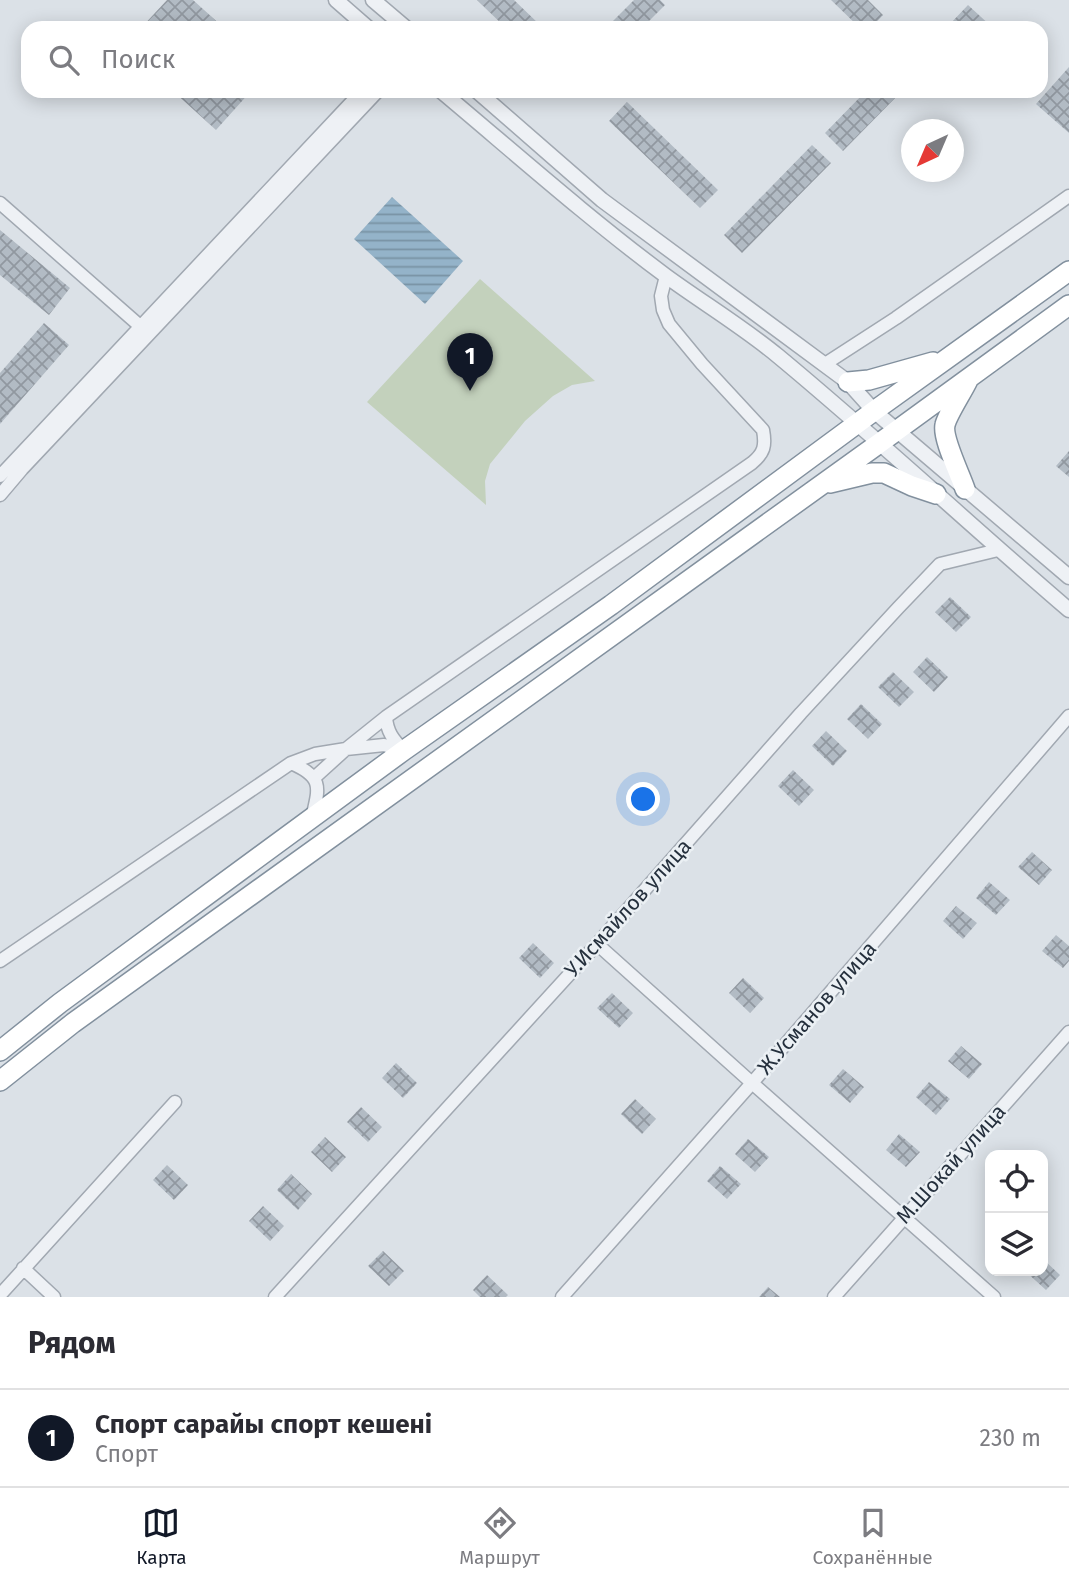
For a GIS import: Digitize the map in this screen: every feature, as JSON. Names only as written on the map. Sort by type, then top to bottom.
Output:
[{"type":"highway","points":[[0,1051],[60,1003],[403,751],[611,605],[1069,271]]},
{"type":"highway","points":[[0,1081],[73,1023],[1069,305]]},
{"type":"highway","points":[[848,382],[869,380],[951,356]]},
{"type":"highway","points":[[965,489],[946,442],[945,426],[971,376]]},
{"type":"highway","points":[[819,485],[872,473],[884,473],[936,494]]},
{"type":"highway","points":[[611,605],[625,625]]},
{"type":"street","points":[[336,0],[360,21]]},
{"type":"street","points":[[373,0],[397,21]]},
{"type":"street","points":[[0,495],[8,473],[140,326],[355,98]]},
{"type":"street","points":[[8,473],[371,98]]},
{"type":"street","points":[[449,98],[595,221],[666,276],[775,353],[881,442],[998,550],[1069,610]]},
{"type":"street","points":[[485,98],[602,200],[848,382],[874,411],[1069,578]]},
{"type":"street","points":[[825,364],[896,318],[1069,195]]},
{"type":"street","points":[[0,203],[140,326]]},
{"type":"street","points":[[314,778],[386,717],[762,454],[765,443],[763,430],[669,324],[661,296],[666,276]]},
{"type":"street","name":"У.Исмайлов улица","points":[[275,1297],[597,944],[800,713],[898,608],[940,565],[998,550]]},
{"type":"street","name":"Ж.Усманов улица","points":[[562,1297],[752,1083],[1069,716]]},
{"type":"street","points":[[386,717],[391,737],[403,751]]},
{"type":"street","points":[[0,961],[291,763],[315,754],[346,749],[384,745],[403,751]]},
{"type":"street","points":[[291,763],[306,769],[314,778],[318,790],[312,819]]},
{"type":"street","points":[[597,944],[993,1297]]},
{"type":"street","name":"М.Шокай улица","points":[[834,1297],[1069,1032]]},
{"type":"street","points":[[0,1295],[175,1102]]},
{"type":"street","points":[[23,1268],[54,1297]]},
{"type":"green space","points":[[480,279],[595,381],[572,385],[553,396],[525,421],[490,464],[485,481],[486,505],[367,402]]},
{"type":"water","points":[[392,197],[463,261],[425,304],[354,239]]},
{"type":"building","points":[[167,0],[193,0],[216,21],[148,21]]},
{"type":"building","points":[[477,0],[514,0],[536,21],[499,21]]},
{"type":"building","points":[[634,0],[660,0],[665,5],[649,21],[613,21]]},
{"type":"building","points":[[831,0],[868,0],[883,15],[877,21],[853,21]]},
{"type":"building","points":[[968,5],[985,21],[953,21]]},
{"type":"building","points":[[1069,67],[1069,133],[1036,104],[1041,98],[1048,98],[1048,91]]},
{"type":"building","points":[[181,98],[245,98],[216,130]]},
{"type":"building","points":[[859,98],[895,98],[843,151],[825,133]]},
{"type":"building","points":[[627,102],[718,190],[700,208],[609,121]]},
{"type":"building","points":[[812,145],[831,163],[742,253],[724,235]]},
{"type":"building","points":[[0,230],[70,288],[49,315],[0,275]]},
{"type":"building","points":[[44,323],[69,345],[0,424],[0,373]]},
{"type":"building","points":[[1069,451],[1069,477],[1056,466]]},
{"type":"building","points":[[950,597],[971,617],[956,632],[935,612]]},
{"type":"building","points":[[927,657],[948,677],[934,692],[913,672]]},
{"type":"building","points":[[893,672],[914,692],[899,707],[878,687]]},
{"type":"building","points":[[861,704],[882,724],[868,739],[847,719]]},
{"type":"building","points":[[826,731],[847,751],[833,766],[812,746]]},
{"type":"building","points":[[793,770],[814,790],[799,806],[778,786]]},
{"type":"building","points":[[1032,852],[1052,870],[1039,885],[1018,867]]},
{"type":"building","points":[[989,882],[1010,900],[996,915],[976,898]]},
{"type":"building","points":[[956,906],[977,923],[963,939],[943,921]]},
{"type":"building","points":[[1056,935],[1069,946],[1069,961],[1063,968],[1042,951]]},
{"type":"building","points":[[533,943],[554,963],[540,978],[519,958]]},
{"type":"building","points":[[743,978],[764,998],[750,1013],[729,993]]},
{"type":"building","points":[[612,993],[633,1013],[619,1028],[597,1008]]},
{"type":"building","points":[[961,1046],[982,1064],[969,1079],[948,1061]]},
{"type":"building","points":[[396,1063],[417,1083],[403,1098],[382,1078]]},
{"type":"building","points":[[843,1069],[864,1087],[850,1103],[829,1085]]},
{"type":"building","points":[[929,1082],[950,1099],[936,1115],[916,1097]]},
{"type":"building","points":[[635,1099],[656,1119],[642,1134],[621,1114]]},
{"type":"building","points":[[361,1107],[382,1127],[368,1142],[347,1122]]},
{"type":"building","points":[[899,1134],[920,1152],[906,1167],[886,1150]]},
{"type":"building","points":[[325,1137],[346,1157],[332,1172],[311,1152]]},
{"type":"building","points":[[748,1139],[769,1157],[755,1172],[735,1154]]},
{"type":"building","points":[[167,1165],[188,1185],[174,1200],[153,1180]]},
{"type":"building","points":[[720,1166],[741,1184],[727,1199],[707,1181]]},
{"type":"building","points":[[291,1174],[312,1194],[298,1210],[277,1190]]},
{"type":"building","points":[[263,1206],[284,1226],[270,1241],[249,1221]]},
{"type":"building","points":[[383,1251],[404,1271],[389,1286],[368,1266]]},
{"type":"building","points":[[1048,1264],[1060,1275],[1046,1290],[1031,1276],[1048,1276]]},
{"type":"building","points":[[487,1275],[508,1295],[506,1297],[480,1297],[473,1290]]},
{"type":"building","points":[[768,1287],[780,1297],[759,1297]]},
{"type":"place","name":"Спорт сарайы спорт кешені","points":[[470,391]]}]
